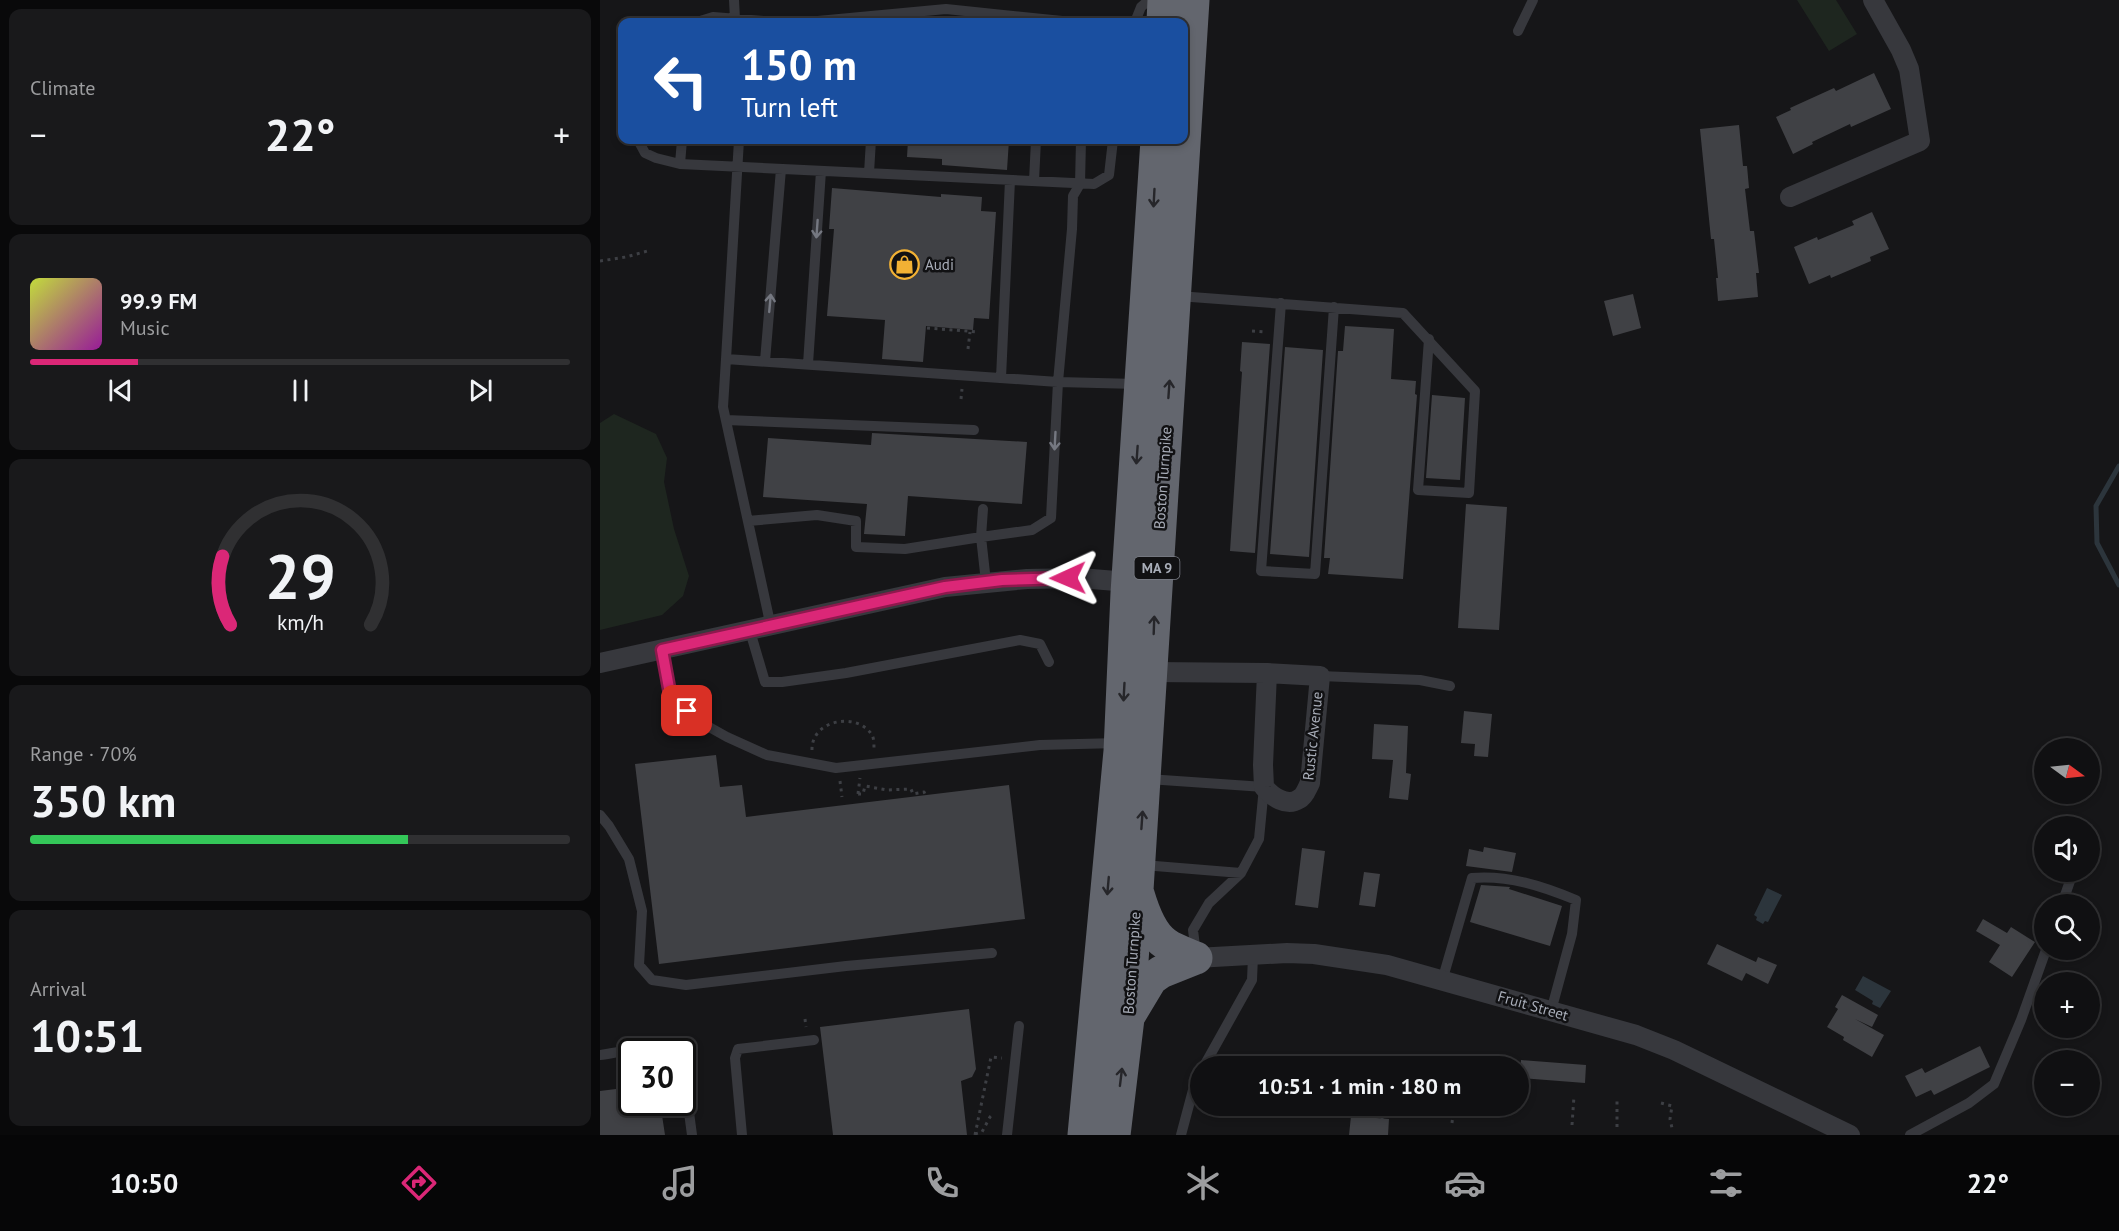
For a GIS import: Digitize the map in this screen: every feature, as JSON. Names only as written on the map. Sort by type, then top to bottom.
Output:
[{"type":"highway","points":[[1163,18],[1164,0]]},
{"type":"highway","name":"Boston Turnpike","points":[[1188,82],[1193,0]]},
{"type":"highway","name":"Boston Turnpike","points":[[1084,1135],[1121,743],[1128,582],[1157,144]]},
{"type":"highway","name":"Boston Turnpike","points":[[1114,1135],[1128,1018],[1138,878],[1184,144]]},
{"type":"highway","points":[[1138,878],[1147,916],[1155,932],[1166,944],[1196,958]]},
{"type":"highway","points":[[1128,1018],[1151,979],[1161,972],[1196,958]]},
{"type":"street","points":[[1790,197],[1920,141],[1908,69],[1901,50],[1873,0]]},
{"type":"street","points":[[600,663],[945,587],[986,582],[1075,578],[1128,582]]},
{"type":"street","name":"Rustic Avenue","points":[[1152,672],[1320,676],[1310,783],[1304,795],[1298,801],[1287,802],[1269,794],[1264,787]]},
{"type":"street","points":[[1264,787],[1267,673]]},
{"type":"street","name":"Fruit Street","points":[[1196,958],[1287,953],[1314,954],[1387,965],[1636,1035],[1674,1050],[1850,1135]]},
{"type":"lane","points":[[734,0],[735,18]]},
{"type":"lane","points":[[1137,18],[1141,8],[1149,0]]},
{"type":"lane","points":[[1518,31],[1533,0]]},
{"type":"lane","points":[[850,18],[946,9],[1025,18]]},
{"type":"lane","points":[[640,144],[645,153],[680,164],[1080,184],[1094,184],[1109,175],[1113,144]]},
{"type":"lane","points":[[680,164],[682,144]]},
{"type":"lane","points":[[739,144],[723,406],[771,627]]},
{"type":"lane","points":[[869,173],[871,144]]},
{"type":"lane","points":[[1034,182],[1036,144]]},
{"type":"lane","points":[[748,521],[817,515],[856,521],[856,547],[905,549],[1032,530],[1051,518],[1058,382],[1073,196],[1080,184],[1081,144]]},
{"type":"lane","points":[[765,361],[781,169]]},
{"type":"lane","points":[[808,364],[821,171]]},
{"type":"lane","points":[[1001,378],[1010,180]]},
{"type":"lane","points":[[1175,296],[1403,313],[1429,339],[1475,391],[1469,493],[1418,490],[1429,339]]},
{"type":"lane","points":[[1281,303],[1261,571],[1315,574],[1335,307]]},
{"type":"lane","points":[[726,359],[1058,382],[1142,384]]},
{"type":"lane","points":[[726,420],[974,430]]},
{"type":"lane","points":[[983,509],[981,537],[986,582]]},
{"type":"lane","points":[[750,631],[765,682],[782,682],[846,673],[1020,640],[1040,644],[1049,662]]},
{"type":"lane","points":[[662,650],[671,699],[702,723],[726,737],[767,755],[836,768],[1040,745],[1121,743]]},
{"type":"lane","points":[[1320,676],[1420,680],[1450,686]]},
{"type":"lane","points":[[1145,778],[1264,787],[1259,839],[1241,873],[1209,903],[1194,930],[1196,958]]},
{"type":"lane","points":[[600,815],[629,859],[642,911],[639,965],[652,980],[686,985],[846,966],[992,953]]},
{"type":"lane","points":[[1138,878],[1241,873]]},
{"type":"lane","points":[[1442,981],[1472,878],[1494,876],[1540,885],[1576,900],[1572,934],[1551,1011]]},
{"type":"lane","points":[[1210,1056],[1252,980],[1253,956]]},
{"type":"lane","points":[[1910,1135],[1969,1103],[1994,1084],[2021,1020],[2042,960]]},
{"type":"lane","points":[[1007,1135],[1019,1026]]},
{"type":"lane","points":[[742,1135],[735,1058],[738,1049],[814,1040]]},
{"type":"lane","points":[[600,1055],[618,1053]]},
{"type":"lane","points":[[1181,1135],[1190,1101]]},
{"type":"lane","points":[[689,1116],[692,1135]]},
{"type":"path","points":[[600,261],[651,250]]},
{"type":"path","points":[[927,328],[979,332]]},
{"type":"path","points":[[968,349],[970,332]]},
{"type":"path","points":[[961,399],[962,385]]},
{"type":"path","points":[[813,763],[812,745],[818,731],[826,724],[851,722],[864,728],[873,736],[875,763]]},
{"type":"path","points":[[858,794],[863,794],[865,786],[888,790],[911,789],[913,794],[924,792],[925,794]]},
{"type":"path","points":[[975,1135],[991,1057],[1016,1059]]},
{"type":"path","points":[[1572,1125],[1574,1096]]},
{"type":"path","points":[[1617,1099],[1617,1127]]},
{"type":"path","points":[[1661,1103],[1672,1106],[1670,1119],[1672,1128]]},
{"type":"path","points":[[975,1135],[982,1132],[994,1113],[1010,1112]]},
{"type":"path","points":[[1452,1124],[1453,1116]]},
{"type":"shaded area","points":[[1797,0],[1836,0],[1857,34],[1829,51]]},
{"type":"shaded area","points":[[614,414],[656,434],[667,458],[664,482],[674,529],[689,576],[683,596],[662,615],[600,630],[600,423]]},
{"type":"shaded area","points":[[1767,888],[1782,895],[1768,922],[1765,921],[1763,924],[1756,920],[1757,917],[1754,915]]},
{"type":"shaded area","points":[[1863,976],[1891,991],[1880,1008],[1855,990]]},
{"type":"building","points":[[1874,73],[1891,109],[1851,127],[1850,124],[1793,154],[1776,117],[1834,88],[1836,91]]},
{"type":"building","points":[[1739,125],[1743,166],[1747,166],[1749,188],[1745,189],[1750,231],[1754,231],[1759,273],[1756,273],[1758,297],[1718,301],[1714,239],[1711,239],[1700,129]]},
{"type":"building","points":[[908,144],[1009,144],[1007,170],[942,165],[942,159],[907,157]]},
{"type":"building","name":"Audi","points":[[832,188],[941,197],[941,194],[982,197],[981,211],[996,212],[989,319],[974,318],[973,330],[926,326],[923,362],[882,359],[885,320],[827,316],[834,229],[829,229]]},
{"type":"building","points":[[1872,212],[1889,249],[1870,257],[1871,261],[1831,278],[1830,275],[1809,284],[1794,247],[1854,225],[1852,221]]},
{"type":"building","points":[[1633,294],[1641,328],[1613,336],[1604,301]]},
{"type":"building","points":[[1345,326],[1394,329],[1391,379],[1416,381],[1415,394],[1417,395],[1403,579],[1328,574],[1330,558],[1324,558],[1338,351],[1343,351]]},
{"type":"building","points":[[1242,342],[1270,344],[1255,553],[1230,551]]},
{"type":"building","points":[[1285,347],[1323,350],[1309,557],[1270,554]]},
{"type":"building","points":[[1432,395],[1465,398],[1460,480],[1426,478]]},
{"type":"building","points":[[872,433],[1027,442],[1022,504],[908,496],[905,536],[864,534],[867,504],[763,497],[768,438],[871,445]]},
{"type":"building","points":[[1466,504],[1507,507],[1499,630],[1458,628]]},
{"type":"building","points":[[1464,711],[1492,714],[1488,757],[1474,756],[1475,744],[1461,743]]},
{"type":"building","points":[[1374,724],[1408,726],[1406,773],[1411,774],[1408,800],[1389,798],[1393,760],[1372,759]]},
{"type":"building","points":[[716,755],[720,787],[742,785],[746,817],[1009,785],[1025,919],[659,964],[635,764]]},
{"type":"building","points":[[1484,847],[1516,853],[1512,872],[1466,866],[1469,849],[1483,852]]},
{"type":"building","points":[[1302,848],[1325,851],[1318,908],[1295,905]]},
{"type":"building","points":[[1364,872],[1380,874],[1375,907],[1359,905]]},
{"type":"building","points":[[1481,885],[1510,887],[1509,889],[1562,906],[1550,946],[1470,922]]},
{"type":"building","points":[[1983,919],[2007,933],[2011,927],[2034,944],[2012,977],[1989,962],[2000,945],[1976,931]]},
{"type":"building","points":[[1717,944],[1756,962],[1758,957],[1777,965],[1768,984],[1746,973],[1742,981],[1707,964]]},
{"type":"building","points":[[1842,995],[1878,1015],[1872,1027],[1855,1019],[1884,1035],[1872,1057],[1843,1040],[1844,1037],[1827,1027],[1838,1009],[1835,1007]]},
{"type":"building","points":[[969,1009],[976,1069],[972,1077],[961,1081],[967,1135],[833,1135],[820,1027]]},
{"type":"building","points":[[1980,1046],[1990,1067],[1934,1095],[1931,1090],[1916,1097],[1905,1076],[1922,1068],[1925,1073]]},
{"type":"building","points":[[1529,1061],[1586,1065],[1585,1083],[1529,1079]]},
{"type":"building","points":[[618,1089],[618,1116],[662,1116],[665,1135],[600,1135],[600,1091]]},
{"type":"building","points":[[1351,1116],[1389,1119],[1388,1135],[1349,1135]]},
{"type":"waterway","points":[[2119,466],[2096,506],[2097,543],[2119,585]]},
{"type":"place","name":"Audi","points":[[904,265]]},
{"type":"route","points":[[687,711],[671,699],[662,650],[945,587],[1002,580],[1068,578]]}]
